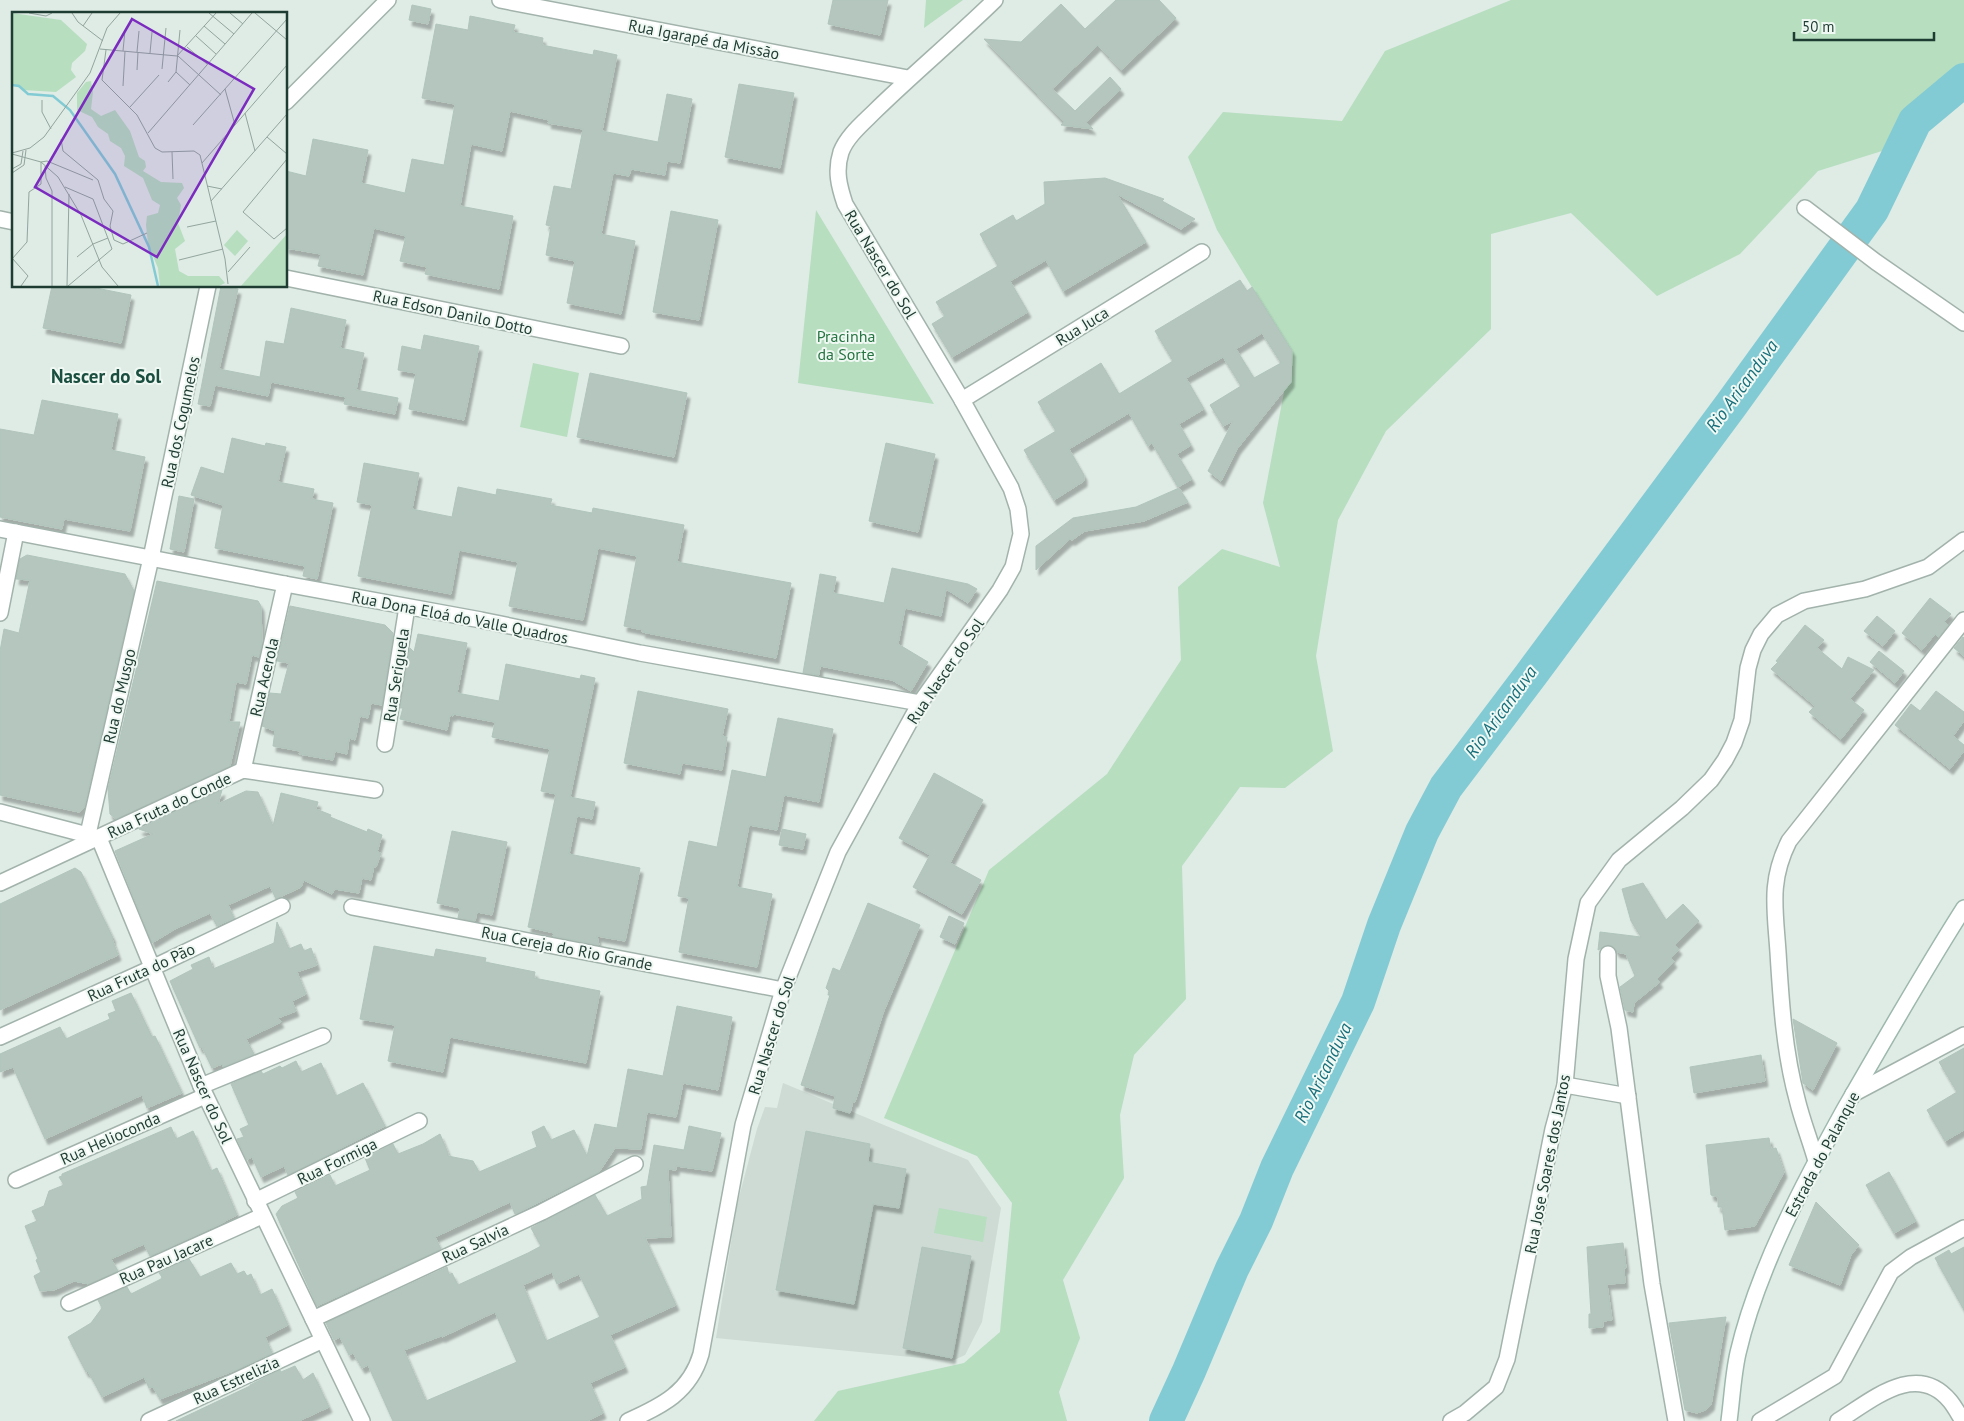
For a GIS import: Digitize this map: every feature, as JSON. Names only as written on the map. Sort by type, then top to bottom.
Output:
[{"type":"street","points":[[288,100],[388,0]]},
{"type":"street","name":"Rua Igarapé da Missão","points":[[500,0],[908,78]]},
{"type":"street","name":"Rua Nascer do Sol","points":[[628,1421],[674,1396],[690,1381],[696,1369],[701,1354],[743,1125],[783,990],[838,852],[920,703],[1000,590],[1013,567],[1021,534],[1018,509],[1011,488],[962,400],[846,204],[837,176],[842,150],[850,136],[908,78],[996,0]]},
{"type":"street","points":[[1805,208],[1847,241],[1964,324]]},
{"type":"street","name":"Rua Juca","points":[[962,400],[1202,252]]},
{"type":"street","name":"Rua Edson Danilo Dotto","points":[[288,278],[621,346]]},
{"type":"street","name":"Rua dos Cogumelos","points":[[151,558],[208,288]]},
{"type":"street","name":"Rua Dona Eloá do Valle Quadros","points":[[0,529],[640,652],[920,703]]},
{"type":"street","points":[[0,613],[16,532]]},
{"type":"street","name":"Rua Jose Soares dos Jantos","points":[[1451,1421],[1465,1413],[1496,1387],[1507,1359],[1553,1130],[1565,1085],[1576,959],[1588,903],[1619,860],[1682,808],[1711,780],[1726,760],[1742,720],[1748,668],[1753,650],[1761,634],[1777,615],[1804,601],[1865,590],[1928,568],[1964,540]]},
{"type":"street","name":"Rua do Musgo","points":[[93,836],[151,558]]},
{"type":"street","name":"Rua Acerola","points":[[243,770],[285,584]]},
{"type":"street","name":"Rua Seriguela","points":[[385,744],[407,607]]},
{"type":"street","points":[[1816,1161],[1797,1099],[1788,1057],[1780,996],[1774,890],[1778,867],[1789,841],[1964,620]]},
{"type":"street","name":"Rua Fruta do Conde","points":[[0,883],[93,836],[243,770],[375,790]]},
{"type":"street","points":[[0,812],[93,836]]},
{"type":"street","name":"Rua Nascer do Sol","points":[[93,836],[154,967],[203,1091],[362,1421]]},
{"type":"street","name":"Rua Fruta do Pão","points":[[0,1037],[282,906]]},
{"type":"street","name":"Rua Cereja do Rio Grande","points":[[352,907],[783,990]]},
{"type":"street","name":"Estrada do Palanque","points":[[1729,1421],[1738,1354],[1750,1313],[1789,1217],[1816,1161],[1853,1094],[1919,980],[1964,908]]},
{"type":"street","points":[[1608,954],[1608,976],[1619,1028],[1652,1284],[1676,1421]]},
{"type":"street","points":[[1853,1094],[1964,1035]]},
{"type":"street","name":"Rua Helioconda","points":[[16,1180],[323,1036]]},
{"type":"street","points":[[1565,1085],[1628,1096]]},
{"type":"street","name":"Rua Formiga","points":[[255,1201],[419,1121]]},
{"type":"street","name":"Rua Salvia","points":[[313,1319],[542,1212],[635,1164]]},
{"type":"street","name":"Rua Pau Jacare","points":[[69,1303],[262,1216]]},
{"type":"street","points":[[1760,1421],[1834,1376],[1891,1272],[1911,1257],[1964,1228]]},
{"type":"street","name":"Rua Estrelizia","points":[[150,1421],[323,1340]]},
{"type":"street","points":[[1838,1421],[1892,1388],[1908,1382],[1920,1383],[1942,1393],[1950,1401],[1963,1421]]},
{"type":"shaded area","points":[[783,1083],[968,1160],[1001,1208],[982,1322],[965,1355],[952,1361],[716,1338],[737,1205],[757,1129],[765,1107],[777,1108]]},
{"type":"green space","points":[[926,0],[963,0],[924,28]]},
{"type":"green space","points":[[1511,0],[1964,0],[1964,75],[1898,146],[1818,171],[1740,254],[1657,296],[1571,213],[1491,234],[1491,329],[1386,431],[1338,520],[1316,656],[1333,751],[1285,788],[1240,787],[1182,866],[1186,999],[1134,1055],[1120,1115],[1124,1178],[1063,1280],[1080,1338],[1059,1392],[1067,1421],[814,1421],[838,1391],[964,1363],[1000,1332],[1012,1203],[977,1156],[884,1118],[989,870],[1107,774],[1181,660],[1178,587],[1222,549],[1280,567],[1263,503],[1287,376],[1286,343],[1217,230],[1188,157],[1223,112],[1342,121],[1385,51]]},
{"type":"green space","name":"Pracinha da Sorte","points":[[816,210],[934,404],[798,383]]},
{"type":"green space","points":[[533,363],[579,373],[567,437],[520,427]]},
{"type":"green space","points":[[939,1208],[987,1217],[983,1242],[934,1233]]},
{"type":"building","points":[[833,0],[888,0],[880,35],[828,24]]},
{"type":"building","points":[[1116,0],[1159,0],[1176,18],[1121,70],[1098,45],[1052,89],[1075,111],[1110,77],[1121,89],[1086,122],[1093,129],[1061,125],[1064,122],[984,39],[1021,42],[1061,4],[1085,29]]},
{"type":"building","points":[[412,5],[431,9],[428,24],[409,20]]},
{"type":"building","points":[[470,16],[515,25],[513,32],[543,38],[542,45],[593,55],[594,50],[617,55],[602,131],[658,142],[667,94],[692,99],[680,163],[667,161],[665,175],[631,169],[629,176],[613,173],[601,234],[635,241],[621,314],[567,303],[575,261],[546,255],[551,226],[546,225],[554,186],[571,189],[583,129],[548,123],[549,120],[510,111],[502,151],[471,144],[460,206],[513,216],[499,289],[425,274],[427,267],[400,261],[406,236],[374,228],[363,275],[318,266],[321,254],[288,248],[288,172],[306,176],[313,139],[368,150],[361,183],[405,193],[412,159],[444,165],[455,104],[422,98],[436,24],[468,30]]},
{"type":"building","points":[[739,84],[794,93],[780,168],[725,157]]},
{"type":"building","points":[[1105,178],[1164,199],[1162,201],[1195,219],[1181,229],[1117,194],[1146,242],[1063,291],[1046,260],[1010,281],[1028,312],[952,357],[932,324],[945,316],[936,302],[998,266],[980,234],[1013,215],[1016,221],[1045,204],[1044,182]]},
{"type":"building","points":[[671,211],[718,220],[699,320],[653,312]]},
{"type":"building","points":[[1240,280],[1247,291],[1252,287],[1292,351],[1291,382],[1237,449],[1221,481],[1208,471],[1233,421],[1223,426],[1210,405],[1241,386],[1223,357],[1186,378],[1204,409],[1179,424],[1191,445],[1177,454],[1192,479],[1178,487],[1152,443],[1148,446],[1129,413],[1069,449],[1084,475],[1084,481],[1054,500],[1024,450],[1056,431],[1038,402],[1101,363],[1119,394],[1173,361],[1155,331]],"holes":[[[1262,333],[1281,363],[1254,378],[1236,349]]]},
{"type":"building","points":[[52,288],[96,288],[131,295],[121,343],[43,328]]},
{"type":"building","points":[[221,288],[238,289],[219,369],[260,377],[266,341],[284,344],[291,308],[346,320],[340,348],[364,353],[356,390],[398,398],[395,414],[344,404],[346,397],[271,382],[268,396],[215,385],[210,406],[198,404]]},
{"type":"building","points":[[424,335],[479,346],[464,420],[409,409],[416,373],[398,370],[402,346],[421,350]]},
{"type":"building","points":[[590,373],[687,393],[674,457],[577,437]]},
{"type":"building","points":[[42,400],[118,414],[111,450],[145,457],[130,531],[64,519],[62,529],[0,517],[0,429],[34,435]]},
{"type":"building","points":[[232,438],[265,446],[266,443],[286,447],[278,482],[314,489],[312,499],[333,503],[317,579],[303,576],[305,566],[215,548],[223,505],[191,495],[201,467],[224,474]]},
{"type":"building","points":[[886,443],[935,454],[918,532],[869,521]]},
{"type":"building","points":[[364,463],[419,473],[412,509],[452,517],[458,487],[496,495],[497,489],[552,499],[550,505],[592,513],[593,508],[684,525],[677,562],[791,583],[776,658],[642,632],[643,630],[624,626],[637,556],[598,548],[583,620],[509,606],[518,562],[459,550],[451,594],[358,576],[372,505],[357,502]]},
{"type":"building","points":[[1179,488],[1188,502],[1144,521],[1085,531],[1072,540],[1070,539],[1036,570],[1036,546],[1073,518],[1136,507]]},
{"type":"building","points":[[179,496],[194,499],[184,552],[170,549]]},
{"type":"building","points":[[27,555],[125,574],[134,591],[84,808],[79,812],[0,795],[0,651],[4,629],[19,633],[30,580],[16,579],[20,559]]},
{"type":"building","points":[[892,568],[968,584],[977,589],[968,603],[946,589],[941,616],[905,608],[898,644],[928,662],[911,691],[892,680],[820,666],[819,675],[803,673],[820,574],[836,577],[833,593],[884,603]]},
{"type":"building","points":[[157,581],[258,601],[261,606],[262,642],[259,657],[252,655],[246,684],[236,682],[229,722],[240,722],[230,766],[116,819],[110,814],[108,789]]},
{"type":"building","points":[[1930,598],[1951,614],[1944,622],[1948,625],[1939,637],[1935,634],[1922,650],[1902,633]]},
{"type":"building","points":[[290,606],[385,625],[393,633],[382,705],[371,703],[368,718],[360,716],[355,740],[349,738],[347,754],[335,751],[333,760],[299,754],[300,751],[273,746],[275,731],[262,726],[270,693],[281,694],[289,663],[277,661]]},
{"type":"building","points":[[1877,616],[1895,631],[1883,646],[1864,631]]},
{"type":"building","points":[[1805,625],[1824,640],[1817,648],[1842,669],[1848,657],[1874,670],[1850,699],[1864,710],[1841,739],[1809,712],[1815,706],[1771,669]]},
{"type":"building","points":[[418,634],[467,643],[457,693],[499,701],[506,664],[580,679],[581,675],[595,678],[570,797],[595,802],[592,819],[577,816],[569,854],[640,868],[625,941],[597,936],[599,945],[553,936],[554,933],[528,927],[556,794],[541,791],[550,749],[492,737],[495,722],[453,714],[453,716],[450,715],[447,730],[400,719],[403,708],[400,708],[410,648],[414,652]]},
{"type":"building","points":[[1964,638],[1964,656],[1954,648]]},
{"type":"building","points":[[1879,651],[1904,671],[1895,683],[1870,662]]},
{"type":"building","points":[[638,691],[728,709],[722,736],[727,737],[722,770],[682,763],[680,774],[624,763]]},
{"type":"building","points":[[1936,691],[1964,712],[1964,721],[1953,736],[1964,745],[1964,751],[1950,769],[1895,725],[1911,704],[1920,711]]},
{"type":"building","points":[[778,718],[833,729],[819,802],[784,795],[777,830],[749,825],[737,887],[772,894],[757,967],[679,952],[689,898],[678,896],[689,841],[717,847],[732,770],[766,777]]},
{"type":"building","points":[[934,773],[983,800],[950,863],[981,880],[962,914],[913,887],[930,855],[899,838]]},
{"type":"building","points":[[222,790],[218,804],[246,791],[258,792],[273,826],[281,793],[318,802],[316,809],[331,815],[330,817],[367,832],[368,829],[382,835],[377,852],[381,853],[376,867],[374,866],[371,880],[362,878],[359,893],[335,889],[332,894],[304,880],[301,887],[276,899],[270,886],[228,905],[234,918],[217,926],[210,913],[175,929],[152,943],[115,851],[153,834],[139,829]]},
{"type":"building","points":[[782,829],[806,834],[803,849],[779,845]]},
{"type":"building","points":[[452,831],[507,842],[492,915],[477,912],[475,921],[458,918],[460,908],[437,903]]},
{"type":"building","points":[[75,868],[81,872],[113,938],[118,955],[0,1010],[0,904]]},
{"type":"building","points":[[1643,883],[1666,920],[1683,904],[1699,921],[1675,945],[1679,949],[1671,958],[1674,962],[1657,979],[1660,982],[1634,1003],[1633,1012],[1625,1010],[1620,987],[1635,976],[1626,954],[1617,952],[1613,946],[1608,945],[1598,950],[1600,932],[1641,937],[1631,921],[1622,889]]},
{"type":"building","points":[[868,903],[920,925],[883,1013],[850,1113],[833,1108],[835,1096],[801,1085],[830,995],[828,995],[829,991],[826,988],[833,968],[840,971]]},
{"type":"building","points":[[949,916],[964,923],[955,944],[940,937]]},
{"type":"building","points":[[277,922],[289,949],[301,944],[304,951],[311,948],[317,965],[297,972],[306,994],[292,1001],[296,1011],[278,1018],[281,1022],[246,1039],[254,1054],[223,1067],[222,1064],[212,1068],[202,1047],[200,1048],[170,981],[193,969],[191,965],[209,957],[213,969],[274,943]]},
{"type":"building","points":[[374,946],[434,957],[436,949],[486,958],[485,962],[535,972],[534,978],[600,991],[586,1063],[450,1037],[443,1072],[388,1061],[395,1025],[360,1019]]},
{"type":"building","points":[[131,993],[152,1037],[155,1036],[182,1093],[147,1108],[142,1095],[45,1139],[13,1067],[0,1072],[0,1054],[60,1027],[66,1039],[110,1019],[108,1014],[116,1011],[112,1001]]},
{"type":"building","points":[[677,1006],[732,1017],[718,1090],[683,1083],[676,1117],[647,1112],[641,1149],[615,1148],[599,1172],[515,1214],[510,1202],[435,1237],[441,1249],[317,1306],[276,1214],[282,1206],[298,1198],[295,1192],[330,1175],[335,1186],[370,1170],[365,1158],[393,1144],[398,1154],[423,1144],[440,1134],[448,1156],[473,1161],[479,1172],[537,1147],[532,1132],[544,1126],[551,1140],[574,1130],[587,1156],[595,1124],[617,1128],[628,1069],[663,1076]]},
{"type":"building","points":[[1793,1019],[1837,1043],[1813,1090],[1803,1083]]},
{"type":"building","points":[[1964,1048],[1964,1130],[1945,1141],[1927,1110],[1957,1092],[1939,1062]]},
{"type":"building","points":[[1761,1055],[1765,1081],[1694,1093],[1690,1067]]},
{"type":"building","points":[[296,1061],[301,1072],[321,1063],[336,1096],[363,1083],[385,1126],[288,1175],[284,1166],[261,1177],[252,1157],[247,1160],[237,1139],[244,1137],[240,1129],[249,1125],[231,1084],[261,1071],[263,1074]]},
{"type":"building","points":[[689,1126],[721,1133],[712,1171],[676,1166],[676,1170],[668,1169],[671,1237],[645,1238],[676,1305],[610,1335],[625,1367],[590,1383],[603,1413],[587,1421],[393,1421],[368,1365],[362,1368],[353,1353],[349,1355],[340,1337],[334,1340],[326,1323],[447,1267],[449,1275],[452,1273],[458,1285],[528,1253],[541,1246],[531,1228],[595,1195],[607,1216],[642,1199],[641,1187],[647,1186],[654,1145],[684,1150]],"holes":[[[552,1272],[557,1284],[579,1274],[600,1317],[546,1341],[523,1285]],[[495,1312],[517,1362],[426,1401],[404,1350],[442,1337]]]},
{"type":"building","points":[[171,1127],[176,1139],[193,1131],[211,1171],[217,1168],[237,1215],[150,1256],[144,1244],[111,1259],[118,1271],[89,1284],[74,1281],[54,1290],[40,1291],[34,1276],[41,1272],[36,1260],[38,1259],[25,1226],[37,1221],[32,1211],[44,1206],[49,1191],[64,1185],[59,1177],[62,1174]]},
{"type":"building","points":[[806,1131],[870,1144],[868,1162],[906,1169],[899,1208],[873,1204],[854,1304],[776,1290]]},
{"type":"building","points":[[1769,1138],[1771,1149],[1776,1148],[1784,1172],[1755,1226],[1725,1230],[1722,1207],[1718,1207],[1718,1197],[1711,1195],[1706,1145]]},
{"type":"building","points":[[1889,1172],[1916,1221],[1894,1233],[1866,1185]]},
{"type":"building","points":[[1816,1202],[1859,1245],[1851,1255],[1840,1285],[1789,1265]]},
{"type":"building","points":[[1623,1243],[1626,1268],[1624,1268],[1625,1283],[1607,1284],[1612,1320],[1603,1321],[1603,1327],[1589,1328],[1589,1314],[1591,1314],[1587,1247]]},
{"type":"building","points":[[922,1247],[971,1256],[952,1358],[903,1348]]},
{"type":"building","points":[[1964,1247],[1964,1310],[1935,1258],[1949,1250],[1951,1254]]},
{"type":"building","points":[[189,1259],[200,1277],[231,1263],[237,1274],[244,1271],[247,1276],[251,1274],[260,1295],[272,1289],[288,1325],[265,1337],[272,1353],[236,1370],[160,1399],[153,1387],[149,1388],[144,1377],[102,1397],[88,1371],[86,1372],[68,1337],[91,1323],[102,1308],[98,1300],[127,1287],[131,1294],[161,1279],[162,1277],[159,1273]]},
{"type":"building","points":[[1726,1317],[1711,1405],[1697,1413],[1685,1410],[1669,1323]]},
{"type":"building","points":[[295,1366],[303,1380],[313,1373],[329,1407],[299,1421],[176,1421],[280,1370],[281,1372]]},
{"type":"waterway","name":"Rio Aricanduva","points":[[1166,1421],[1232,1269],[1256,1221],[1277,1168],[1358,1002],[1384,925],[1422,832],[1446,787],[1731,405],[1872,210],[1915,121],[1964,80]]},
{"type":"district","name":"Nascer do Sol","points":[[106,376]]}]
